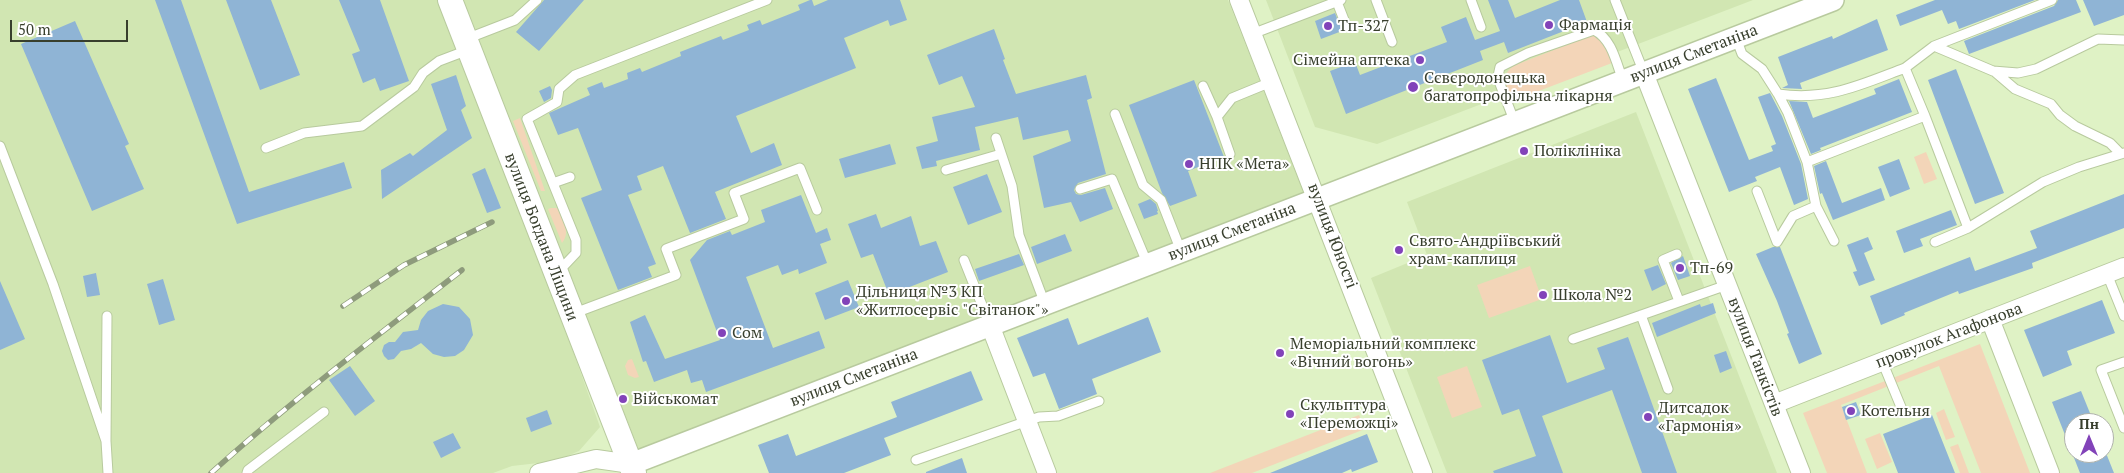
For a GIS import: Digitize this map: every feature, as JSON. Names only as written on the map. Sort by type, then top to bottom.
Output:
[{"type":"main road","name":"вулиця Богдана Ліщини","points":[[450,0],[632,469]]},
{"type":"street","name":"вулиця Юності","points":[[1239,0],[1423,473]]},
{"type":"street","name":"вулиця Сметаніна","points":[[632,469],[1045,304],[1833,0]]},
{"type":"street","name":"вулиця Танкістів","points":[[1644,73],[1801,473]]},
{"type":"street","name":"провулок Агафонова","points":[[1774,404],[2124,267]]},
{"type":"street","points":[[1990,319],[2050,473]]},
{"type":"street","points":[[990,326],[1047,473]]},
{"type":"street","points":[[539,473],[596,459],[632,469]]},
{"type":"lane","points":[[266,148],[304,133],[362,126],[414,87],[423,73],[439,61],[515,20],[537,0]]},
{"type":"lane","points":[[556,275],[576,253],[576,240],[527,119],[557,102],[558,89],[575,75],[768,0]]},
{"type":"lane","points":[[1376,0],[1392,42]]},
{"type":"lane","points":[[1471,0],[1482,27]]},
{"type":"lane","points":[[1615,0],[1644,73]]},
{"type":"lane","points":[[1778,94],[1792,96],[1831,95],[1906,68],[1934,46],[2052,0]]},
{"type":"lane","points":[[1252,34],[1339,1],[1346,25]]},
{"type":"lane","points":[[1515,123],[1498,76],[1500,67],[1528,53],[1594,30],[1604,35],[1610,44],[1623,81]]},
{"type":"lane","points":[[1736,38],[1742,54],[1762,69],[1788,113],[1807,162],[1816,206],[1834,241]]},
{"type":"lane","points":[[1934,46],[1994,71],[2018,73],[2036,69],[2098,39],[2124,40]]},
{"type":"lane","points":[[1906,68],[1968,228]]},
{"type":"lane","points":[[1994,71],[2015,89],[2051,104],[2075,126],[2110,143],[2122,153]]},
{"type":"lane","points":[[1217,117],[1232,98],[1271,82]]},
{"type":"lane","points":[[1203,86],[1217,117],[1230,154]]},
{"type":"lane","points":[[1115,114],[1143,185],[1161,200],[1181,251]]},
{"type":"lane","points":[[1807,162],[1925,116]]},
{"type":"lane","points":[[996,138],[1012,186],[1019,235],[1045,304]]},
{"type":"lane","points":[[0,146],[53,284],[106,441]]},
{"type":"lane","points":[[1936,242],[1968,228],[2043,182],[2078,167],[2122,153]]},
{"type":"lane","points":[[946,170],[1001,154]]},
{"type":"lane","points":[[572,314],[676,275],[666,249],[744,219],[734,193],[800,168],[817,210]]},
{"type":"lane","points":[[553,183],[570,177]]},
{"type":"lane","points":[[1080,189],[1112,179],[1148,265]]},
{"type":"lane","points":[[1757,191],[1777,242],[1794,216],[1816,206]]},
{"type":"lane","points":[[1677,254],[1663,260],[1679,301]]},
{"type":"lane","points":[[964,260],[990,326]]},
{"type":"lane","points":[[2107,274],[2124,316]]},
{"type":"lane","points":[[1572,339],[1727,285]]},
{"type":"lane","points":[[1641,315],[1668,389]]},
{"type":"lane","points":[[108,316],[106,441],[108,473]]},
{"type":"lane","points":[[1882,361],[1901,407]]},
{"type":"lane","points":[[2124,362],[2102,370],[2124,428]]},
{"type":"lane","points":[[916,460],[1039,417],[1058,416],[1099,401]]},
{"type":"lane","points":[[247,473],[248,470],[324,412]]},
{"type":"shaded area","points":[[0,0],[440,0],[541,261],[600,427],[579,451],[556,461],[512,466],[493,473],[0,473]]},
{"type":"shaded area","points":[[462,0],[1228,0],[1305,196],[641,456]]},
{"type":"shaded area","name":"Сєвєродонецька багатопрофільна лікарня","points":[[1266,0],[1753,0],[1377,144],[1315,127]]},
{"type":"shaded area","points":[[1592,35],[1603,42],[1612,63],[1510,102],[1504,87],[1504,79],[1513,66]]},
{"type":"shaded area","name":"Школа №2","points":[[1636,112],[1777,473],[1447,473],[1371,278],[1427,255],[1407,202]]},
{"type":"shaded area","points":[[520,118],[545,191],[541,191],[513,121]]},
{"type":"shaded area","points":[[1926,152],[1937,179],[1924,184],[1914,157]]},
{"type":"shaded area","points":[[557,208],[565,226],[566,235],[562,243],[548,209]]},
{"type":"shaded area","points":[[1530,266],[1542,299],[1489,318],[1477,285]]},
{"type":"shaded area","points":[[1980,344],[2030,473],[1981,473],[1939,366],[1841,405],[1867,473],[1827,473],[1803,413]]},
{"type":"shaded area","points":[[632,359],[639,377],[635,378],[628,375],[625,366],[628,360]]},
{"type":"shaded area","points":[[1467,366],[1482,407],[1452,418],[1437,377]]},
{"type":"shaded area","points":[[1944,409],[1955,437],[1946,440],[1936,413]]},
{"type":"shaded area","points":[[1359,415],[1365,429],[1252,473],[1210,473]]},
{"type":"shaded area","points":[[1880,433],[1892,462],[1877,469],[1865,439]]},
{"type":"shaded area","points":[[1958,444],[1969,473],[1960,473],[1950,447]]},
{"type":"building","points":[[155,0],[181,0],[249,192],[344,162],[352,188],[237,224]]},
{"type":"building","points":[[226,0],[271,0],[300,75],[260,90]]},
{"type":"building","points":[[339,0],[380,0],[409,81],[380,91],[375,78],[363,83],[352,54],[360,51]]},
{"type":"building","points":[[544,0],[584,0],[539,51],[516,32]]},
{"type":"building","points":[[812,0],[814,6],[828,0],[900,0],[907,20],[890,26],[888,20],[844,38],[856,68],[736,116],[751,153],[774,143],[782,165],[715,192],[726,219],[690,233],[663,166],[637,176],[642,190],[628,195],[656,264],[648,267],[652,277],[618,290],[581,198],[602,190],[578,128],[558,135],[549,113],[590,95],[587,88],[602,82],[604,88],[628,79],[627,73],[640,68],[642,72],[681,56],[680,52],[721,36],[723,40],[749,30],[747,25],[760,20],[762,25],[800,10],[798,5]]},
{"type":"building","points":[[1488,0],[1508,0],[1515,18],[1560,0],[1579,0],[1587,22],[1508,53],[1504,42],[1480,51],[1483,60],[1346,114],[1330,71],[1355,62],[1360,75],[1447,42],[1441,27],[1466,17],[1475,40],[1500,31]]},
{"type":"building","points":[[1935,0],[2035,0],[1959,29],[1956,21],[1948,24],[1942,10],[1900,26],[1896,15]]},
{"type":"building","points":[[2058,0],[2076,0],[2081,12],[1969,54],[1964,41],[2054,6]]},
{"type":"building","points":[[2083,0],[2124,0],[2124,15],[2094,26]]},
{"type":"building","name":"Тп-327","points":[[1335,13],[1342,31],[1321,39],[1315,21]]},
{"type":"building","points":[[1877,19],[1888,50],[1800,83],[1802,89],[1782,88],[1788,85],[1778,57],[1832,36],[1833,39]]},
{"type":"building","points":[[75,21],[129,144],[125,146],[144,189],[92,211],[21,44]]},
{"type":"building","points":[[994,29],[1016,94],[1086,75],[1092,98],[1087,100],[1106,174],[1078,183],[1074,190],[1076,194],[1081,195],[1105,188],[1113,209],[1080,222],[1071,202],[1044,208],[1033,156],[1071,141],[1068,130],[1023,140],[1018,117],[975,127],[980,150],[936,161],[937,166],[922,169],[916,147],[938,141],[932,117],[975,107],[962,76],[939,85],[927,55]]},
{"type":"building","points":[[1956,69],[2004,193],[1975,204],[1928,80]]},
{"type":"building","points":[[456,75],[466,106],[461,110],[472,138],[382,199],[381,170],[410,153],[413,156],[447,130],[431,84]]},
{"type":"building","points":[[1716,78],[1749,160],[1773,151],[1771,146],[1776,144],[1758,97],[1770,93],[1782,116],[1801,164],[1808,199],[1794,205],[1780,167],[1755,177],[1757,181],[1729,192],[1688,89]]},
{"type":"building","points":[[1899,79],[1912,112],[1820,148],[1821,150],[1811,154],[1789,101],[1807,102],[1813,118],[1876,94],[1874,89]]},
{"type":"building","points":[[1194,80],[1224,157],[1188,171],[1197,196],[1170,206],[1162,193],[1129,105]]},
{"type":"building","points":[[550,86],[552,90],[551,98],[544,102],[539,91]]},
{"type":"building","points":[[890,144],[896,164],[845,178],[839,159]]},
{"type":"building","points":[[1899,159],[1910,189],[1890,197],[1878,167]]},
{"type":"building","points":[[1826,161],[1842,203],[1881,188],[1885,200],[1833,220],[1822,193],[1820,194],[1814,166]]},
{"type":"building","points":[[485,168],[501,208],[487,213],[472,174]]},
{"type":"building","points":[[987,174],[1002,212],[968,225],[953,187]]},
{"type":"building","points":[[2124,194],[2124,228],[2032,263],[2033,268],[1959,294],[1958,291],[1904,313],[1905,315],[1881,325],[1870,296],[1970,257],[1975,271],[2037,248],[2030,231]]},
{"type":"building","points":[[801,195],[816,233],[827,228],[831,240],[820,244],[827,263],[799,274],[798,269],[782,275],[778,265],[746,277],[773,348],[819,331],[825,348],[706,392],[702,380],[691,383],[687,370],[654,382],[646,361],[643,362],[630,322],[645,315],[665,359],[720,340],[690,260],[707,240],[730,231],[732,235],[765,222],[761,210]]},
{"type":"building","points":[[1150,199],[1156,204],[1158,214],[1144,219],[1138,204]]},
{"type":"building","points":[[1951,210],[1957,225],[1920,239],[1923,246],[1904,253],[1896,231]]},
{"type":"building","points":[[876,214],[881,228],[911,216],[920,246],[936,241],[948,272],[889,295],[873,254],[861,258],[848,224]]},
{"type":"building","points":[[1065,234],[1072,251],[1037,264],[1031,247]]},
{"type":"building","points":[[1868,237],[1873,249],[1864,253],[1875,280],[1859,286],[1853,272],[1857,271],[1847,245]]},
{"type":"building","points":[[1773,247],[1780,247],[1822,354],[1799,364],[1777,301],[1756,254]]},
{"type":"building","points":[[1019,254],[1024,265],[979,281],[975,269]]},
{"type":"building","name":"Тп-69","points":[[1683,256],[1690,276],[1678,280],[1671,263]]},
{"type":"building","points":[[1658,265],[1666,284],[1652,291],[1644,270]]},
{"type":"building","points":[[96,273],[100,295],[87,297],[83,276]]},
{"type":"building","points":[[163,279],[175,320],[159,325],[147,284]]},
{"type":"building","points":[[848,280],[859,307],[825,320],[815,293]]},
{"type":"building","points":[[0,281],[25,339],[0,350]]},
{"type":"building","points":[[2102,300],[2115,333],[2067,351],[2072,365],[2043,377],[2024,330]]},
{"type":"building","points":[[1713,303],[1716,313],[1657,337],[1652,323],[1700,304],[1701,307]]},
{"type":"building","points":[[443,304],[459,307],[470,319],[473,335],[464,350],[455,356],[444,357],[433,354],[421,343],[411,349],[401,351],[394,359],[388,360],[384,356],[382,351],[384,345],[389,342],[395,342],[403,332],[418,330],[421,320],[428,311]]},
{"type":"building","points":[[1148,317],[1161,352],[1092,379],[1097,394],[1059,409],[1045,373],[1033,377],[1017,338],[1068,318],[1078,345]]},
{"type":"building","points":[[1550,335],[1567,383],[1605,369],[1597,348],[1628,337],[1677,473],[1642,473],[1612,390],[1542,416],[1563,473],[1494,473],[1493,471],[1536,456],[1519,409],[1502,415],[1482,360]]},
{"type":"building","points":[[1726,351],[1732,368],[1720,373],[1714,355]]},
{"type":"building","points":[[350,366],[375,401],[355,416],[329,380]]},
{"type":"building","points":[[971,371],[983,400],[884,438],[891,455],[844,473],[769,473],[758,445],[788,434],[796,456],[897,417],[891,402]]},
{"type":"building","points":[[2081,391],[2090,413],[2064,413],[2064,432],[2052,402]]},
{"type":"building","name":"Котельня","points":[[1856,402],[1861,415],[1846,420],[1842,407]]},
{"type":"building","points":[[547,410],[552,424],[531,432],[526,418]]},
{"type":"building","points":[[1932,415],[1955,473],[1898,473],[1883,434]]},
{"type":"building","points":[[453,433],[461,448],[441,458],[433,442]]},
{"type":"building","points":[[1367,434],[1378,462],[1352,472],[1351,469],[1342,473],[1270,473]]},
{"type":"building","points":[[962,458],[967,473],[926,473],[926,472]]},
{"type":"building","points":[[2076,463],[2110,463],[2114,473],[2080,473]]},
{"type":"railway","points":[[343,306],[404,265],[492,222]]},
{"type":"railway","points":[[211,473],[241,446],[366,344],[462,270]]},
{"type":"place","name":"Фармація","points":[[1549,25]]},
{"type":"place","name":"Тп-327","points":[[1328,26]]},
{"type":"place","name":"Сімейна аптека","points":[[1420,60]]},
{"type":"place","name":"Сєвєродонецька багатопрофільна лікарня","points":[[1413,87]]},
{"type":"place","name":"Поліклініка","points":[[1524,151]]},
{"type":"place","name":"НПК «Мета»","points":[[1189,164]]},
{"type":"place","name":"Свято-Андріївський храм-каплиця","points":[[1399,250]]},
{"type":"place","name":"Тп-69","points":[[1680,268]]},
{"type":"place","name":"Школа №2","points":[[1543,295]]},
{"type":"place","name":"Дільниця №3 КП «Житлосервіс \"Світанок\"»","points":[[846,301]]},
{"type":"place","name":"Сом","points":[[722,333]]},
{"type":"place","name":"Меморіальний комплекс «Вічний вогонь»","points":[[1280,353]]},
{"type":"place","name":"Військомат","points":[[623,399]]},
{"type":"place","name":"Котельня","points":[[1851,411]]},
{"type":"place","name":"Скульптура «Переможці»","points":[[1290,414]]},
{"type":"place","name":"Дитсадок «Гармонія»","points":[[1648,417]]}]
